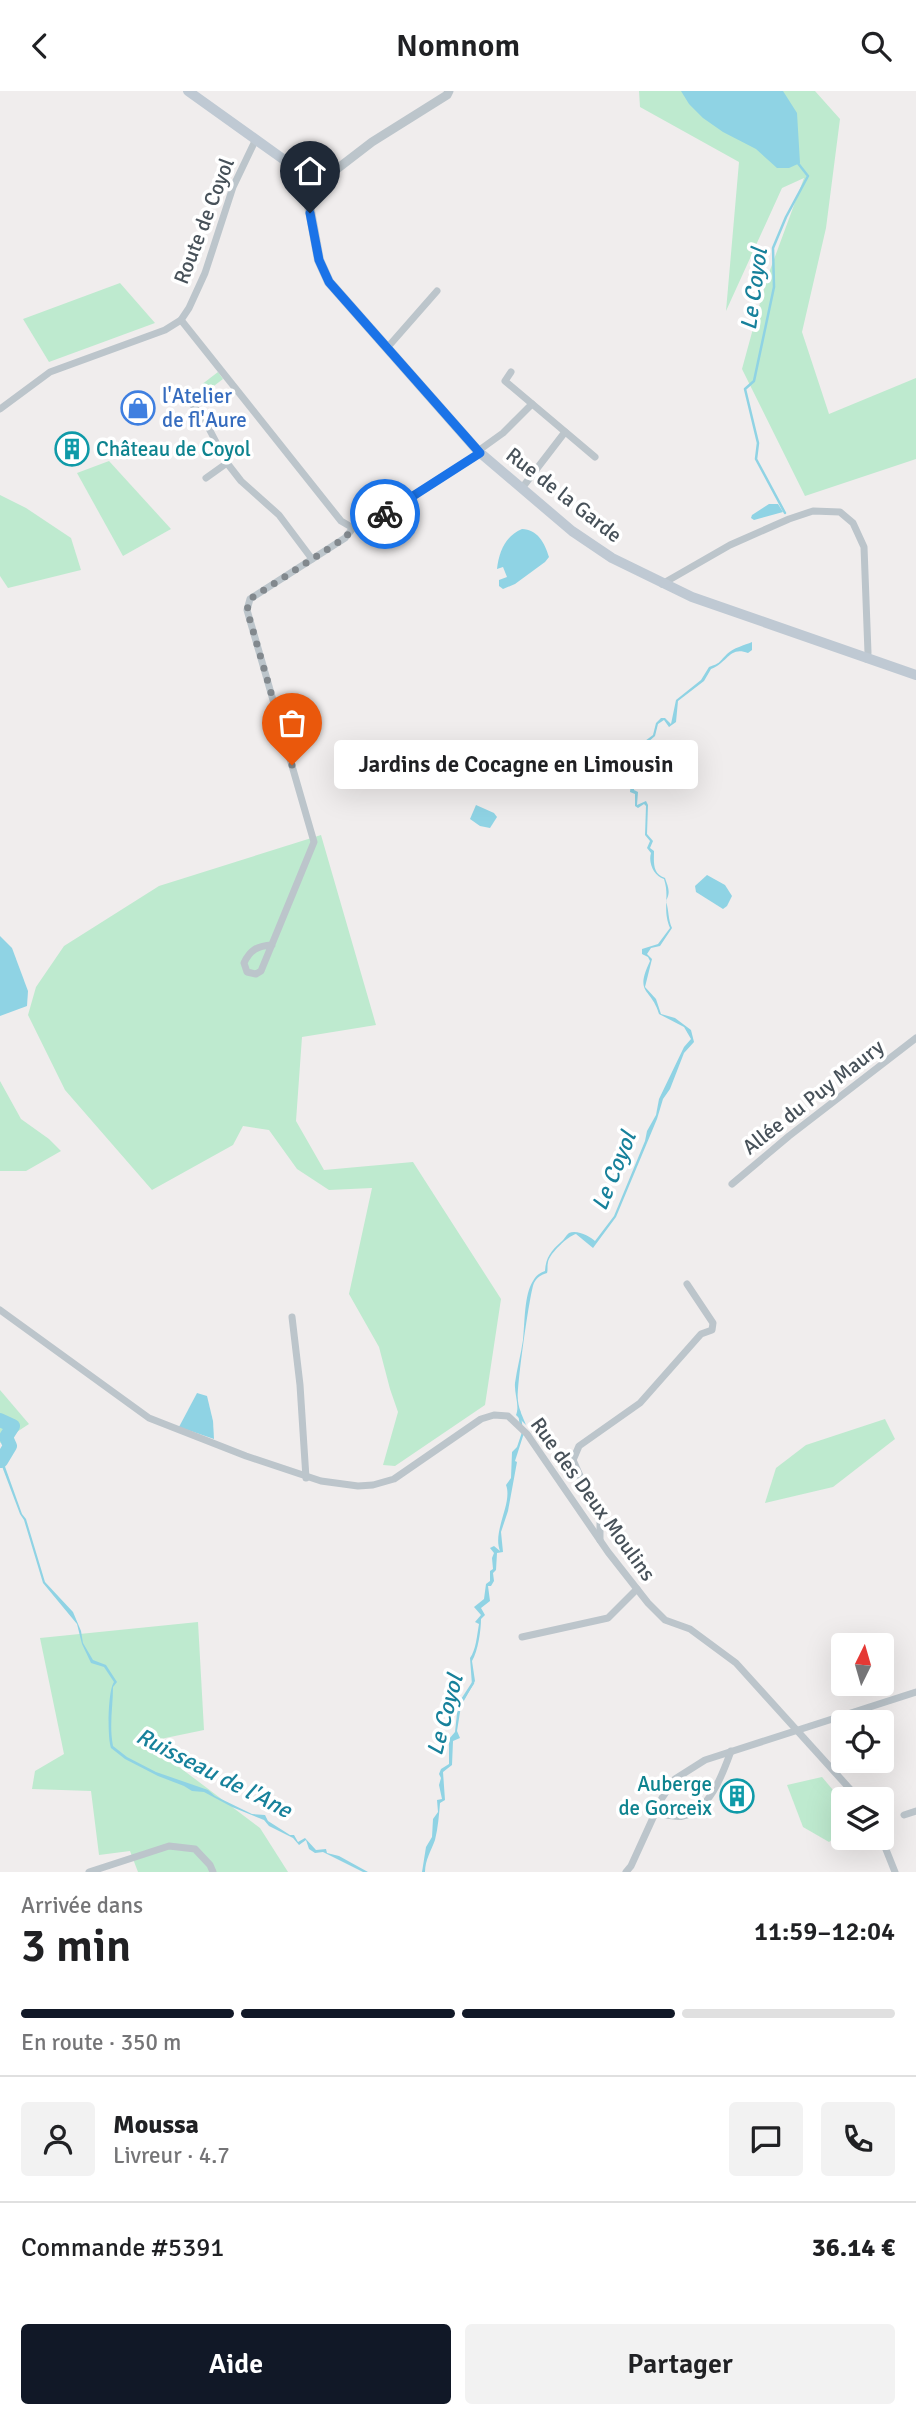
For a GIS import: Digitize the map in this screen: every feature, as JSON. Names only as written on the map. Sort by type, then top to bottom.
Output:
[{"type":"main road","name":"Rue de la Garde","points":[[188,91],[283,159],[306,189],[319,260],[329,282],[479,452],[572,531],[612,558],[662,584],[714,605],[916,675]]},
{"type":"street","points":[[306,189],[320,182],[372,142],[447,95],[449,91]]},
{"type":"street","name":"Route de Coyol","points":[[181,320],[205,273],[233,187],[256,139]]},
{"type":"street","points":[[387,348],[437,291]]},
{"type":"street","points":[[0,409],[50,372],[165,330],[181,320],[341,521],[353,528],[365,526],[479,452],[532,404]]},
{"type":"street","points":[[511,372],[505,381],[595,457]]},
{"type":"street","points":[[189,400],[205,421],[227,463],[241,481],[279,515],[312,559]]},
{"type":"street","points":[[522,488],[565,432]]},
{"type":"street","points":[[206,478],[227,463]]},
{"type":"street","points":[[662,584],[730,545],[789,519],[813,511],[840,512],[853,523],[864,547],[868,653],[866,659]]},
{"type":"street","points":[[272,945],[260,946],[248,954],[244,964],[247,972],[256,974],[261,971],[272,945],[314,842],[247,610],[250,599],[345,538],[353,528]]},
{"type":"street","name":"Allée du Puy Maury","points":[[732,1184],[789,1136],[916,1038]]},
{"type":"street","points":[[600,1540],[600,1521],[573,1460],[579,1446],[640,1403],[701,1334],[712,1329],[712,1323],[687,1285]]},
{"type":"street","name":"Rue des Deux Moulins","points":[[0,1310],[149,1418],[306,1478],[358,1486],[394,1479],[481,1419],[494,1415],[508,1416],[527,1434],[600,1540],[648,1603],[666,1620],[690,1629],[736,1663],[848,1787]]},
{"type":"street","points":[[292,1317],[306,1478]]},
{"type":"street","points":[[522,1637],[608,1618],[637,1589]]},
{"type":"street","points":[[626,1872],[662,1798],[675,1779],[705,1759],[916,1692]]},
{"type":"street","points":[[655,1813],[683,1817],[695,1810],[719,1785],[731,1751]]},
{"type":"street","points":[[904,1815],[916,1811]]},
{"type":"street","points":[[89,1872],[169,1846],[195,1849],[213,1872]]},
{"type":"street","points":[[886,1850],[895,1872]]},
{"type":"green space","points":[[639,91],[815,91],[840,119],[826,228],[802,332],[829,414],[916,378],[916,459],[805,496],[742,369],[766,281],[804,178],[782,188],[726,311],[739,162],[640,107]]},
{"type":"green space","points":[[120,283],[155,323],[49,362],[23,319]]},
{"type":"green space","points":[[218,372],[223,379],[206,392],[201,385]]},
{"type":"green space","points":[[109,461],[171,529],[123,556],[77,473]]},
{"type":"green space","points":[[0,495],[26,508],[71,538],[81,570],[8,588],[0,576]]},
{"type":"green space","points":[[321,835],[376,1025],[302,1037],[296,1121],[324,1170],[413,1162],[501,1299],[485,1405],[395,1466],[383,1465],[398,1412],[379,1347],[349,1294],[372,1188],[329,1190],[297,1169],[269,1130],[243,1126],[233,1145],[152,1190],[65,1090],[28,1015],[36,987],[64,946],[159,886]]},
{"type":"green space","points":[[0,1081],[21,1119],[61,1151],[26,1171],[0,1171]]},
{"type":"green space","points":[[0,1390],[29,1424],[0,1443]]},
{"type":"green space","points":[[885,1419],[895,1439],[833,1487],[765,1503],[776,1468],[806,1445]]},
{"type":"green space","points":[[198,1622],[204,1730],[146,1742],[260,1828],[288,1872],[138,1872],[130,1851],[99,1855],[91,1791],[32,1789],[35,1771],[64,1754],[40,1638]]},
{"type":"green space","points":[[822,1777],[831,1788],[829,1842],[803,1827],[787,1785]]},
{"type":"water","points":[[681,91],[783,91],[797,113],[800,163],[789,168],[777,168],[756,149],[703,118]]},
{"type":"water","points":[[769,504],[778,504],[783,512],[754,520],[751,518],[752,515]]},
{"type":"water","points":[[522,529],[532,531],[540,538],[549,557],[515,584],[503,589],[499,586],[499,580],[507,577],[503,567],[497,569],[499,557],[507,540]]},
{"type":"water","points":[[752,642],[752,650],[748,653],[732,653],[711,669],[704,681],[678,701],[676,722],[669,727],[664,720],[658,724],[655,736],[647,743],[635,764],[634,790],[638,792],[637,805],[646,801],[648,805],[647,834],[653,841],[650,848],[654,851],[656,871],[665,878],[668,887],[666,900],[664,879],[653,869],[651,853],[647,848],[650,841],[645,835],[646,806],[635,806],[635,794],[630,792],[633,763],[645,741],[653,735],[656,723],[665,718],[671,724],[676,700],[701,680],[709,667],[718,663],[732,650]]},
{"type":"water","points":[[476,805],[497,817],[490,828],[480,826],[470,819]]},
{"type":"water","points":[[707,875],[725,885],[732,896],[723,909],[696,892],[695,886]]},
{"type":"water","points":[[666,902],[672,928],[660,946],[651,948],[647,954],[652,959],[645,987],[656,999],[661,1014],[675,1018],[691,1030],[694,1042],[684,1053],[670,1089],[663,1099],[616,1217],[593,1248],[576,1234],[564,1241],[549,1258],[547,1273],[539,1276],[534,1283],[518,1393],[519,1407],[526,1425],[516,1415],[515,1383],[530,1287],[534,1279],[545,1271],[547,1262],[550,1255],[554,1248],[568,1234],[580,1233],[595,1241],[614,1216],[647,1131],[656,1115],[659,1099],[684,1047],[691,1039],[684,1027],[659,1014],[644,986],[645,972],[650,961],[642,954],[642,949],[658,944],[670,928]]},
{"type":"water","points":[[0,936],[12,948],[28,991],[27,1006],[0,1016]]},
{"type":"water","points":[[197,1393],[207,1396],[214,1439],[179,1427]]},
{"type":"water","points":[[522,1432],[524,1433],[515,1461],[517,1462],[508,1511],[501,1532],[503,1552],[497,1553],[494,1581],[488,1586],[490,1601],[481,1608],[485,1615],[481,1619],[479,1640],[472,1661],[475,1681],[461,1706],[457,1731],[460,1738],[453,1741],[452,1765],[443,1772],[445,1800],[440,1803],[435,1840],[425,1872],[422,1872],[426,1847],[432,1837],[433,1819],[438,1812],[437,1800],[442,1799],[439,1774],[441,1769],[449,1764],[449,1739],[455,1732],[458,1704],[472,1685],[470,1658],[479,1624],[475,1622],[481,1615],[474,1607],[484,1599],[486,1584],[490,1581],[494,1553],[490,1548],[494,1546],[500,1551],[498,1543],[507,1500],[506,1485],[511,1478],[512,1452],[517,1447]]},
{"type":"water","points":[[9,1446],[7,1457],[3,1461],[26,1519],[45,1582],[73,1612],[81,1631],[83,1643],[93,1660],[106,1665],[117,1682],[113,1687],[113,1746],[127,1757],[156,1772],[208,1790],[252,1814],[265,1815],[268,1821],[294,1835],[298,1842],[305,1838],[316,1850],[326,1849],[327,1853],[339,1856],[368,1872],[323,1852],[315,1853],[309,1849],[306,1840],[299,1845],[293,1838],[269,1826],[264,1820],[204,1792],[192,1791],[158,1776],[125,1759],[111,1748],[109,1713],[110,1694],[114,1682],[104,1667],[91,1663],[82,1644],[77,1624],[43,1583],[24,1520],[0,1461]]},
{"type":"waterway","name":"Le Coyol","points":[[785,513],[756,459],[758,443],[745,389],[754,381],[774,287],[773,248],[808,176],[797,162]]},
{"type":"waterway","name":"Le Coyol","points":[[519,1411],[521,1425]]},
{"type":"waterway","name":"Ruisseau de l'Ane","points":[[0,1420],[13,1426],[6,1437],[10,1446],[1,1461]]},
{"type":"waterway","name":"Le Coyol","points":[[462,1700],[473,1683]]},
{"type":"way so far","points":[[292,765],[247,610],[250,599],[345,538],[353,528],[365,526],[385,514]]},
{"type":"place","name":"l'Atelier de fl'Aure","points":[[138,408]]},
{"type":"place","name":"Château de Coyol","points":[[72,449]]},
{"type":"place","name":"Jardins de Cocagne en Limousin","points":[[292,765]]},
{"type":"place","name":"Auberge de Gorceix","points":[[737,1796]]},
{"type":"route","points":[[310,213],[319,260],[329,282],[480,453],[385,514]]}]
